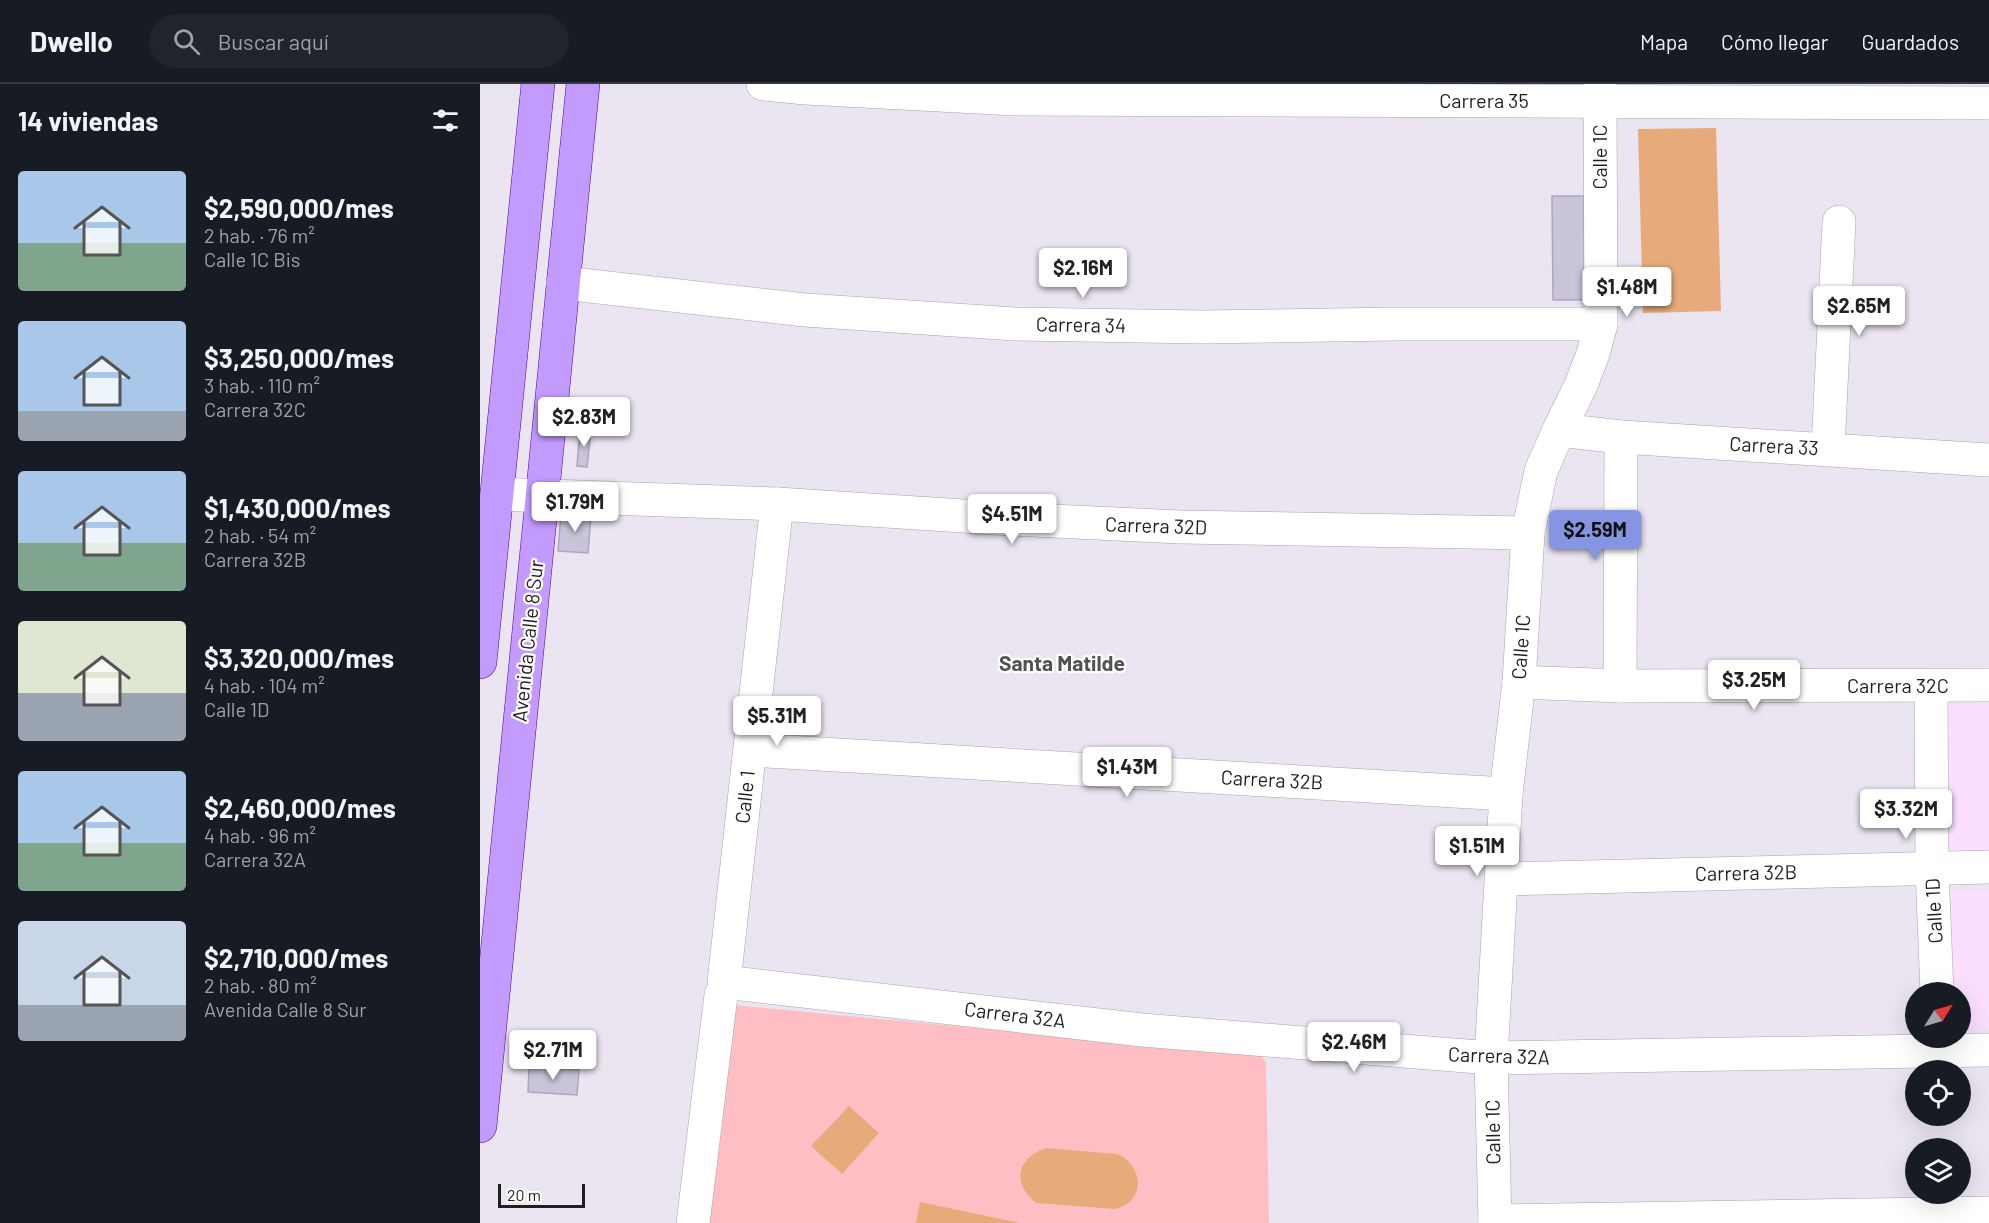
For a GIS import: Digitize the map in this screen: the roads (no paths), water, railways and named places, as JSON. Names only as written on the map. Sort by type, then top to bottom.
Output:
[{"type":"main road","points":[[480,662],[538,84]]},
{"type":"main road","name":"Avenida Calle 8 Sur","points":[[480,1126],[483,1072],[583,84]]},
{"type":"street","name":"Carrera 35","points":[[764,84],[806,88],[1016,91],[1600,93],[1989,104]]},
{"type":"street","name":"Calle 1C","points":[[1495,1222],[1491,1058],[1506,794],[1519,682],[1528,533],[1541,471],[1558,430],[1581,385],[1601,324],[1600,93]]},
{"type":"street","points":[[1828,449],[1839,222]]},
{"type":"street","name":"Carrera 34","points":[[563,283],[804,310],[1015,324],[1203,327],[1601,324]]},
{"type":"street","name":"Carrera 33","points":[[1558,430],[1621,437],[1989,460]]},
{"type":"street","points":[[1620,686],[1621,437]]},
{"type":"street","name":"Carrera 32D","points":[[497,494],[777,504],[1181,527],[1528,533]]},
{"type":"street","name":"Calle 1","points":[[693,1223],[751,750],[777,504]]},
{"type":"street","name":"Carrera 32C","points":[[1519,682],[1620,686],[1989,685]]},
{"type":"street","name":"Calle 1D","points":[[1931,686],[1932,868],[1937,982]]},
{"type":"street","name":"Carrera 32B","points":[[751,750],[1506,794]]},
{"type":"street","name":"Carrera 32B","points":[[1502,879],[1989,867]]},
{"type":"street","name":"Carrera 32A","points":[[722,989],[1142,1030],[1491,1058],[1905,1046]]},
{"type":"street","name":"Carrera 32A","points":[[1969,1048],[1989,1050]]},
{"type":"street","points":[[1495,1222],[1989,1213]]},
{"type":"district","name":"Santa Matilde","points":[[1062,664]]}]
